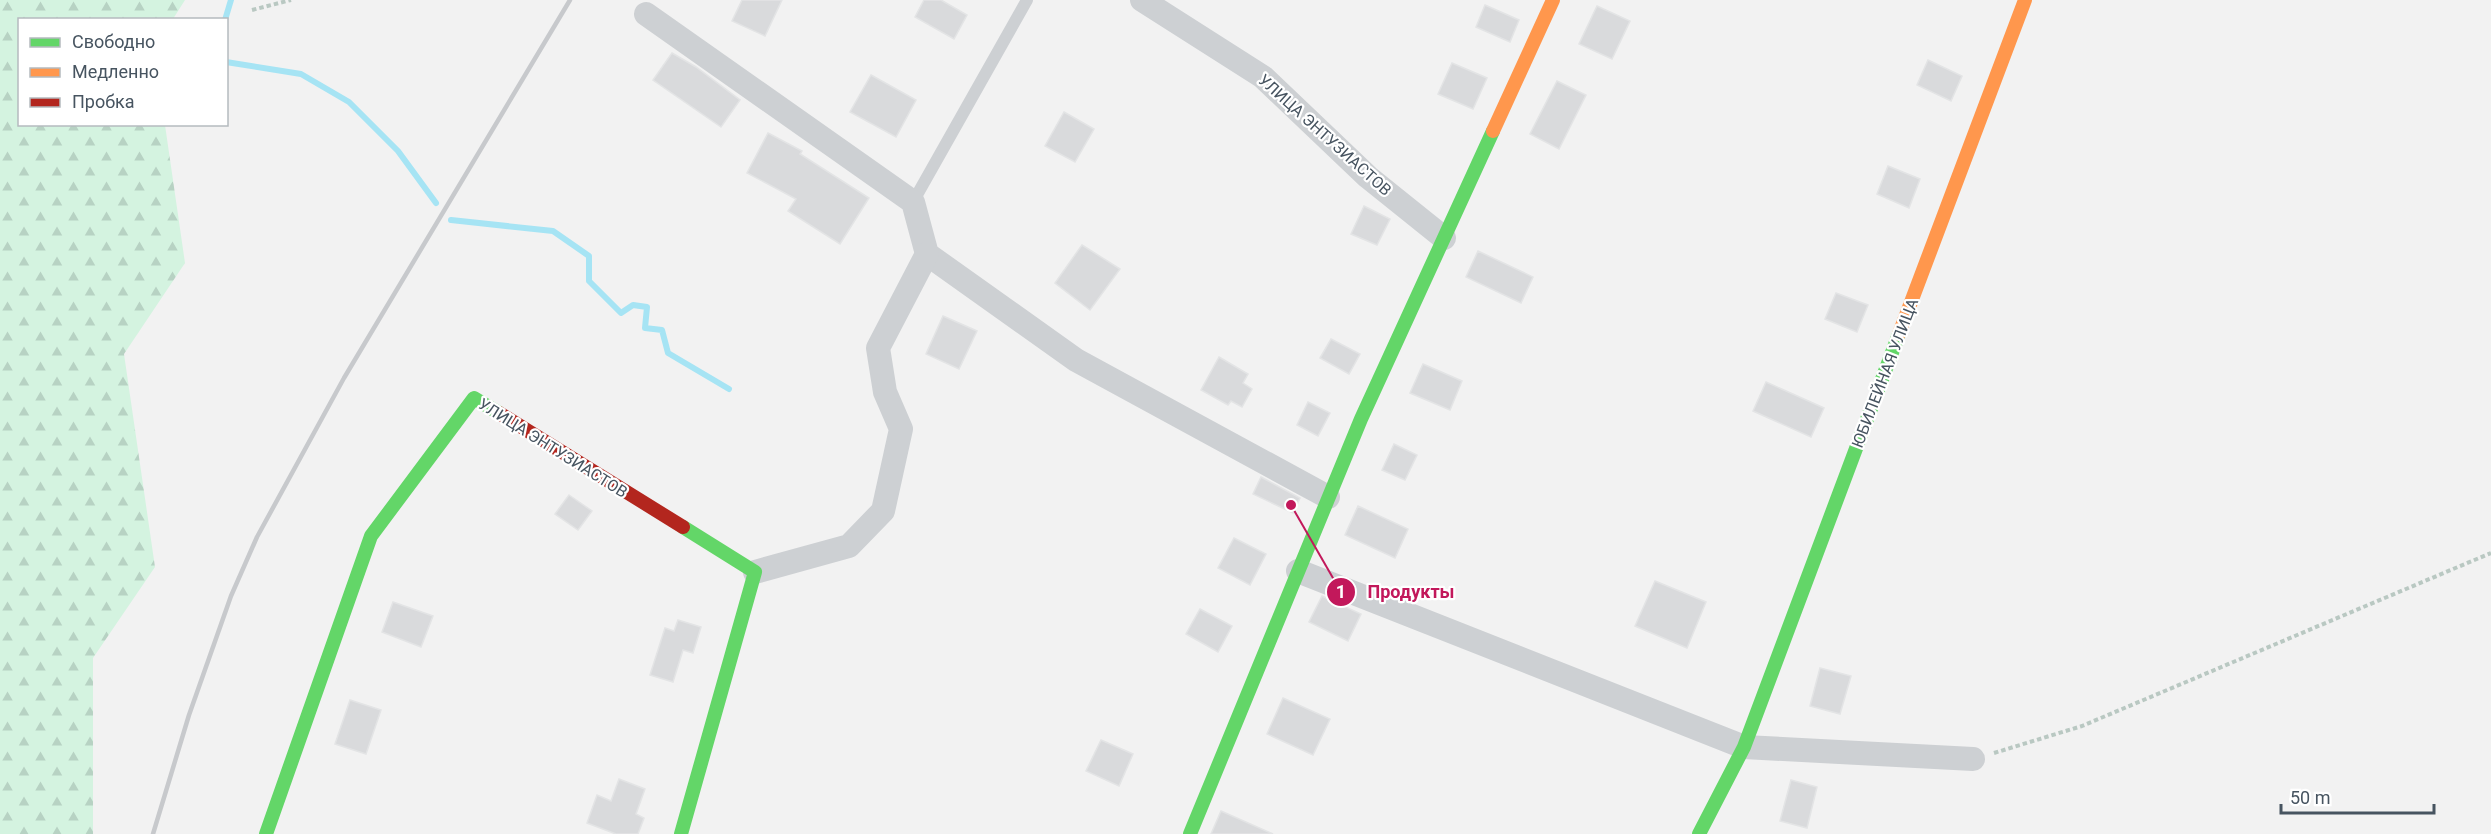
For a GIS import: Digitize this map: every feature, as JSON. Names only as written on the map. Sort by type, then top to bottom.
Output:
[{"type":"street","name":"УЛИЦА ЭНТУЗИАСТОВ","points":[[1142,0],[1263,77],[1368,177],[1444,238]]},
{"type":"street","points":[[1190,834],[1361,419],[1553,0]]},
{"type":"street","name":"ЮБИЛЕЙНАЯ УЛИЦА","points":[[1699,834],[1744,747],[2025,0]]},
{"type":"street","points":[[645,14],[913,202],[927,254],[1076,360],[1329,497]]},
{"type":"street","points":[[681,834],[755,572],[849,546],[883,511],[901,429],[885,392],[878,348],[927,254]]},
{"type":"street","name":"УЛИЦА ЭНТУЗИАСТОВ","points":[[266,834],[371,536],[474,398],[755,572]]},
{"type":"street","points":[[1298,571],[1744,747],[1973,759]]},
{"type":"lane","points":[[913,202],[1027,0]]},
{"type":"path","points":[[252,10],[291,0]]},
{"type":"path","points":[[1973,759],[2082,726],[2491,553]]},
{"type":"green space","points":[[0,0],[185,0],[174,18],[18,18],[18,126],[165,126],[185,263],[124,354],[155,567],[93,658],[93,834],[0,834]]},
{"type":"building","points":[[742,0],[782,0],[765,36],[732,21]]},
{"type":"building","points":[[924,0],[941,0],[967,15],[954,39],[915,17]]},
{"type":"building","points":[[1485,5],[1519,20],[1510,42],[1476,27]]},
{"type":"building","points":[[1597,6],[1630,21],[1612,59],[1579,44]]},
{"type":"building","points":[[672,53],[696,67],[740,100],[721,127],[653,80]]},
{"type":"building","points":[[1928,60],[1962,76],[1951,101],[1917,85]]},
{"type":"building","points":[[1452,63],[1487,78],[1473,109],[1438,94]]},
{"type":"building","points":[[871,75],[916,100],[896,137],[850,112]]},
{"type":"building","points":[[1557,81],[1586,95],[1559,149],[1530,134]]},
{"type":"building","points":[[1064,112],[1094,129],[1075,162],[1045,146]]},
{"type":"building","points":[[768,133],[802,151],[800,154],[869,198],[840,244],[788,211],[796,199],[747,173]]},
{"type":"building","points":[[1888,166],[1920,179],[1909,208],[1877,194]]},
{"type":"building","points":[[1364,206],[1390,219],[1377,245],[1351,234]]},
{"type":"building","points":[[1082,245],[1120,269],[1090,310],[1055,283]]},
{"type":"building","points":[[1478,251],[1533,277],[1521,303],[1466,277]]},
{"type":"building","points":[[1836,293],[1868,305],[1857,332],[1825,319]]},
{"type":"building","points":[[943,316],[977,331],[959,369],[926,354]]},
{"type":"building","points":[[1331,339],[1360,354],[1349,374],[1320,358]]},
{"type":"building","points":[[1219,357],[1248,374],[1243,383],[1252,389],[1242,407],[1231,401],[1228,405],[1201,390]]},
{"type":"building","points":[[1423,364],[1462,381],[1450,410],[1410,393]]},
{"type":"building","points":[[1766,382],[1824,408],[1811,437],[1753,411]]},
{"type":"building","points":[[1308,402],[1330,413],[1318,436],[1297,425]]},
{"type":"building","points":[[1394,444],[1417,455],[1405,480],[1382,470]]},
{"type":"building","points":[[1261,477],[1300,498],[1293,513],[1253,494]]},
{"type":"building","points":[[569,495],[592,511],[578,530],[555,514]]},
{"type":"building","points":[[1358,506],[1408,529],[1395,558],[1345,535]]},
{"type":"building","points":[[1234,538],[1266,554],[1250,585],[1218,568]]},
{"type":"building","points":[[1655,581],[1706,602],[1687,648],[1635,626]]},
{"type":"building","points":[[1322,596],[1361,614],[1348,641],[1309,622]]},
{"type":"building","points":[[393,602],[433,616],[421,647],[382,632]]},
{"type":"building","points":[[1200,609],[1232,626],[1218,652],[1186,634]]},
{"type":"building","points":[[678,620],[701,627],[693,653],[683,650],[673,682],[650,675],[665,628],[674,631]]},
{"type":"building","points":[[1820,668],[1851,676],[1840,714],[1810,706]]},
{"type":"building","points":[[1283,698],[1330,719],[1313,755],[1267,734]]},
{"type":"building","points":[[350,700],[381,710],[366,754],[335,744]]},
{"type":"building","points":[[1101,740],[1133,754],[1119,786],[1086,771]]},
{"type":"building","points":[[619,779],[645,789],[636,814],[644,818],[638,834],[616,834],[587,823],[597,795],[611,801]]},
{"type":"building","points":[[1791,780],[1817,787],[1807,828],[1780,821]]},
{"type":"building","points":[[1221,811],[1273,834],[1211,834]]},
{"type":"waterway","points":[[226,18],[231,0]]},
{"type":"waterway","points":[[228,62],[301,74],[349,102],[398,151],[436,203]]},
{"type":"waterway","points":[[451,220],[553,231],[589,256],[589,281],[621,313],[633,305],[647,307],[645,328],[662,330],[668,353],[729,389]]},
{"type":"railway","points":[[153,834],[189,715],[231,596],[257,537],[344,378],[570,0]]},
{"type":"traffic: fast","points":[[1190,834],[1361,419],[1493,131]]},
{"type":"traffic: fast","points":[[1699,834],[1744,747],[1899,334]]},
{"type":"traffic: fast","points":[[266,834],[371,536],[474,398],[499,413]]},
{"type":"traffic: fast","points":[[681,834],[755,572],[683,527]]},
{"type":"traffic: slow","points":[[1493,131],[1553,0]]},
{"type":"traffic: slow","points":[[1899,334],[2025,0]]},
{"type":"traffic: jam","points":[[499,413],[683,527]]},
{"type":"place","name":"Продукты","points":[[1291,505]]}]
